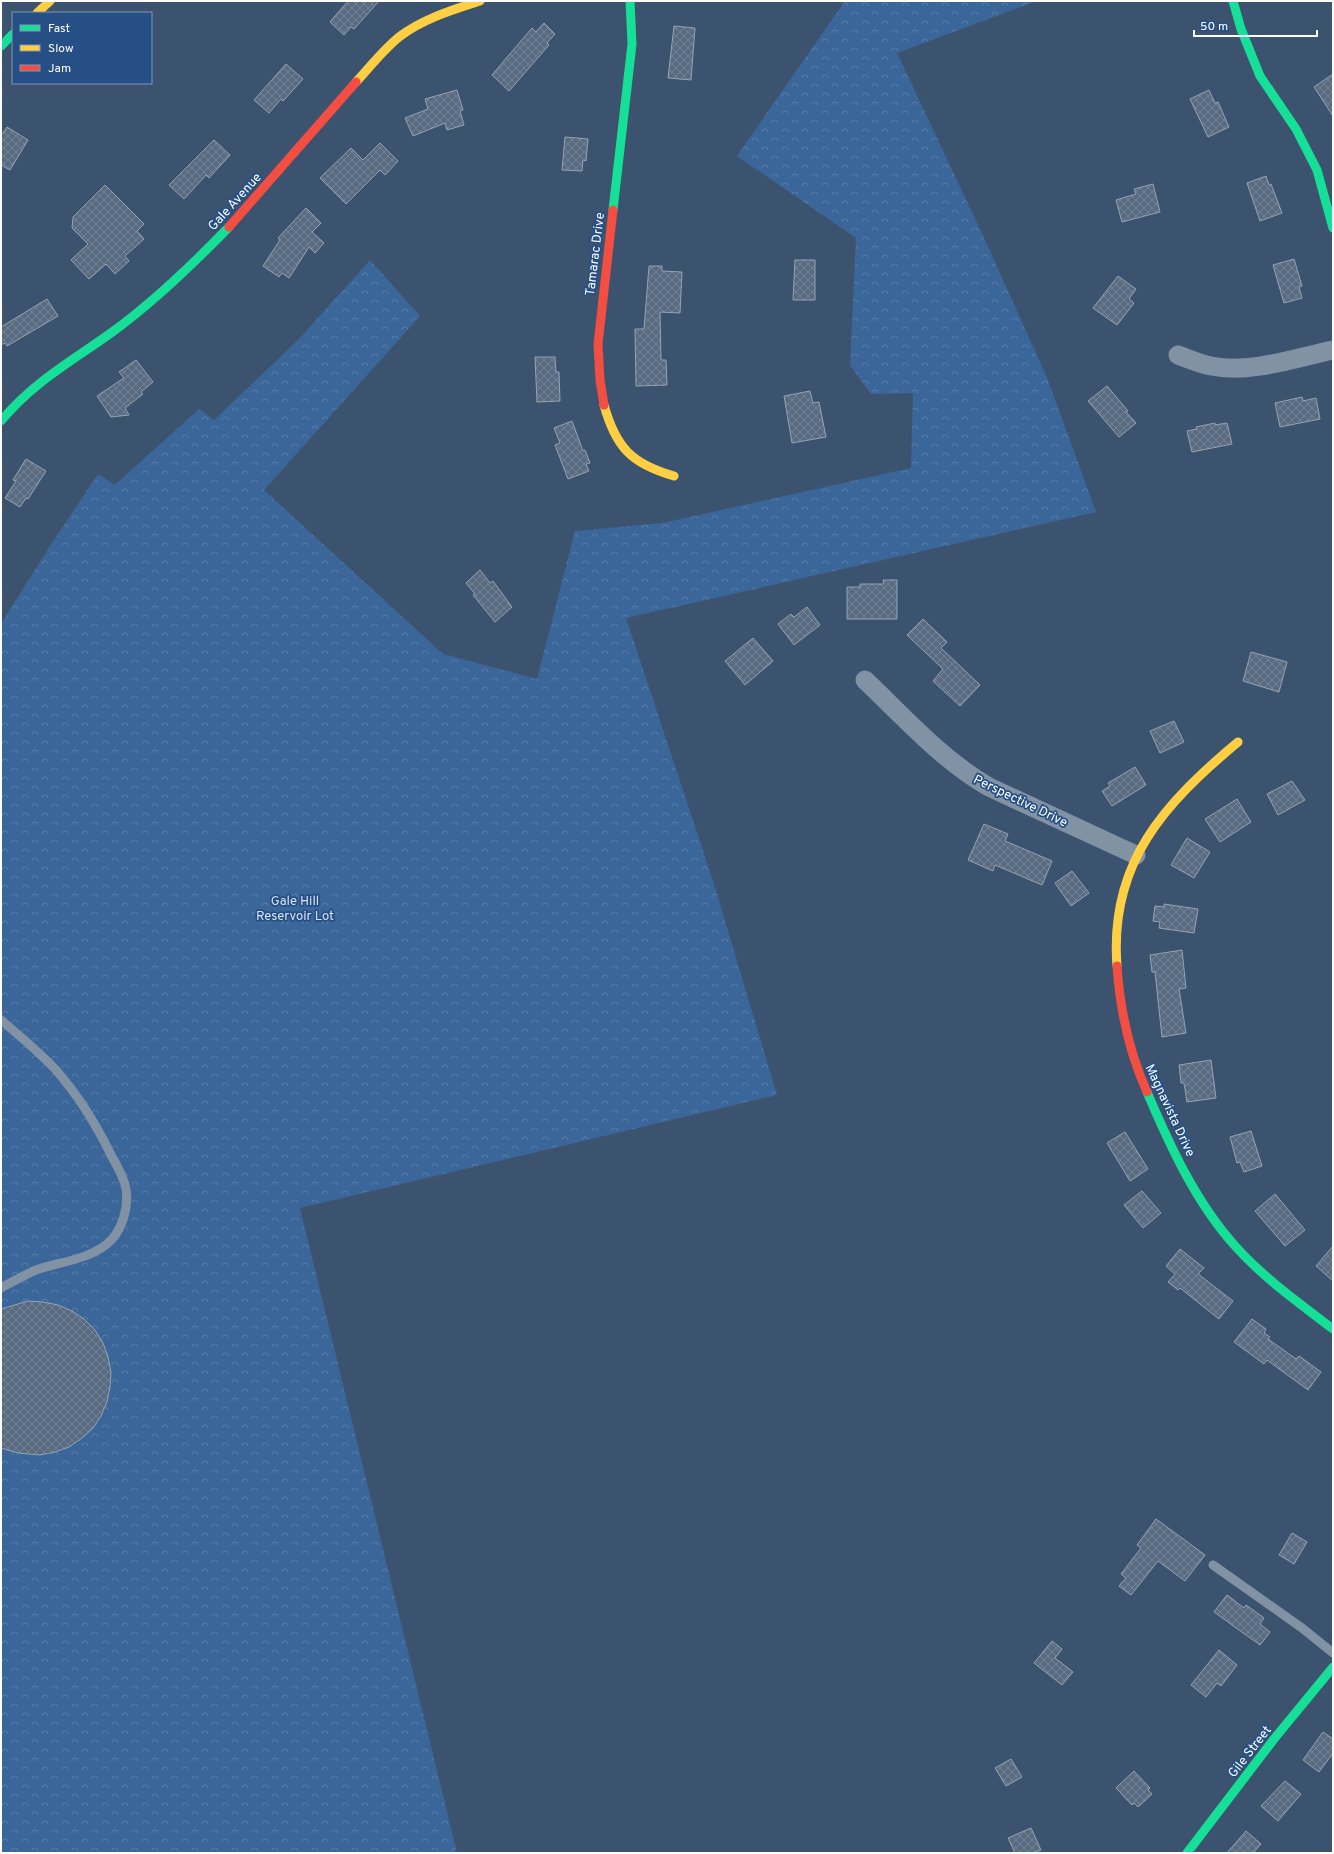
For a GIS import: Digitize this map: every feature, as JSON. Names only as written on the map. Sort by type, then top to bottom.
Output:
[{"type":"street","points":[[38,12],[50,1]]},
{"type":"street","name":"Gale Avenue","points":[[1,421],[19,399],[31,388],[138,312],[192,265],[398,38],[413,27],[432,18],[480,1]]},
{"type":"street","name":"Tamarac Drive","points":[[630,1],[632,44],[599,328],[598,370],[606,412],[624,450],[643,465],[674,476]]},
{"type":"street","points":[[1233,1],[1241,29],[1260,76],[1296,129],[1317,170],[1333,228]]},
{"type":"street","points":[[1,46],[12,35]]},
{"type":"street","points":[[1178,355],[1209,366],[1238,368],[1254,367],[1333,350]]},
{"type":"street","name":"Perspective Drive","points":[[865,680],[947,758],[973,778],[989,787],[1136,855]]},
{"type":"street","name":"Magnavista Drive","points":[[1238,742],[1201,773],[1167,808],[1151,830],[1136,855],[1125,884],[1118,915],[1117,961],[1123,1017],[1137,1067],[1146,1091],[1210,1215],[1260,1273],[1333,1329]]},
{"type":"street","name":"Gile Street","points":[[1187,1853],[1274,1739],[1333,1667]]},
{"type":"lane","points":[[1,1020],[32,1045],[78,1098],[92,1119],[121,1173],[126,1195],[126,1208],[122,1219],[115,1235],[108,1244],[77,1259],[35,1270],[1,1288]]},
{"type":"lane","points":[[1213,1565],[1302,1628],[1333,1653]]},
{"type":"green space","name":"Gale Hill Reservoir Lot","points":[[845,1],[1037,1],[897,53],[986,242],[1048,380],[1096,512],[626,618],[714,884],[777,1095],[300,1208],[457,1853],[1,1853],[1,624],[48,549],[98,474],[115,485],[199,409],[214,420],[299,339],[370,260],[420,316],[264,490],[443,654],[537,679],[575,531],[663,523],[911,468],[913,393],[871,394],[850,365],[856,238],[737,156]]},
{"type":"building","points":[[348,1],[379,1],[354,29],[351,27],[344,35],[330,22]]},
{"type":"building","points":[[544,23],[555,34],[547,43],[549,45],[509,91],[492,75],[532,28],[536,32]]},
{"type":"building","points":[[674,26],[695,28],[691,80],[668,78]]},
{"type":"building","points":[[286,64],[303,79],[283,101],[281,99],[269,113],[254,100]]},
{"type":"building","points":[[1333,74],[1333,116],[1314,87]]},
{"type":"building","points":[[457,90],[463,110],[460,111],[464,125],[447,130],[445,123],[413,136],[405,118],[428,109],[425,99]]},
{"type":"building","points":[[1209,90],[1215,103],[1218,102],[1229,127],[1208,137],[1190,99]]},
{"type":"building","points":[[7,127],[28,140],[10,170],[1,165],[1,136]]},
{"type":"building","points":[[565,137],[588,139],[586,161],[583,160],[582,171],[562,170]]},
{"type":"building","points":[[214,140],[230,155],[209,178],[206,175],[184,199],[169,185]]},
{"type":"building","points":[[380,143],[398,161],[385,175],[380,170],[346,204],[320,178],[351,148],[363,160]]},
{"type":"building","points":[[1266,176],[1269,185],[1271,184],[1282,213],[1260,221],[1247,183]]},
{"type":"building","points":[[1153,184],[1160,212],[1122,222],[1116,200],[1136,194],[1134,189]]},
{"type":"building","points":[[105,185],[144,224],[137,231],[144,239],[125,256],[129,261],[115,274],[106,264],[89,279],[71,260],[88,244],[72,228],[73,217]]},
{"type":"building","points":[[306,208],[321,223],[312,232],[324,243],[315,253],[309,247],[289,278],[282,273],[279,277],[263,266],[280,240],[278,238]]},
{"type":"building","points":[[1294,259],[1302,286],[1299,287],[1302,298],[1284,303],[1273,265]]},
{"type":"building","points":[[795,260],[815,260],[815,300],[793,300]]},
{"type":"building","points":[[649,266],[662,266],[662,271],[682,272],[680,313],[660,312],[661,360],[666,360],[667,385],[636,386],[635,329],[644,329]]},
{"type":"building","points":[[1118,276],[1136,289],[1129,299],[1134,303],[1117,325],[1093,308]]},
{"type":"building","points":[[47,299],[58,316],[7,346],[5,343],[1,345],[1,327]]},
{"type":"building","points":[[535,357],[555,357],[556,372],[559,372],[560,401],[537,402]]},
{"type":"building","points":[[136,360],[153,382],[141,392],[143,394],[125,408],[129,415],[111,417],[97,396],[124,378],[119,372]]},
{"type":"building","points":[[1107,386],[1136,423],[1119,437],[1088,401]]},
{"type":"building","points":[[810,391],[813,403],[819,402],[826,437],[792,443],[784,396]]},
{"type":"building","points":[[1302,397],[1303,401],[1316,398],[1320,419],[1280,427],[1275,403]]},
{"type":"building","points":[[572,421],[583,451],[585,450],[590,463],[586,464],[589,471],[568,479],[555,445],[560,443],[554,428]]},
{"type":"building","points":[[1215,423],[1215,425],[1227,423],[1232,444],[1192,452],[1187,431],[1197,429],[1196,427]]},
{"type":"building","points":[[26,459],[46,471],[28,499],[26,498],[20,507],[5,498],[16,481],[13,480]]},
{"type":"building","points":[[480,570],[490,583],[493,581],[512,607],[495,622],[473,595],[475,594],[466,583]]},
{"type":"building","points":[[883,580],[897,580],[897,619],[847,619],[847,587],[860,587],[860,584],[884,584]]},
{"type":"building","points":[[807,607],[820,625],[794,645],[778,624],[791,614],[794,617]]},
{"type":"building","points":[[923,619],[947,642],[941,648],[980,685],[960,706],[933,681],[943,669],[907,635]]},
{"type":"building","points":[[753,638],[773,661],[745,685],[725,661]]},
{"type":"building","points":[[1251,652],[1287,662],[1279,692],[1243,681]]},
{"type":"building","points":[[1174,721],[1184,742],[1160,753],[1150,731]]},
{"type":"building","points":[[1135,767],[1146,785],[1112,806],[1102,791],[1110,786],[1108,783]]},
{"type":"building","points":[[1292,781],[1305,800],[1278,815],[1267,794]]},
{"type":"building","points":[[1237,799],[1251,822],[1220,842],[1205,819]]},
{"type":"building","points":[[984,824],[1008,834],[1005,841],[1052,861],[1042,885],[995,865],[993,871],[968,860]]},
{"type":"building","points":[[1187,838],[1210,852],[1194,878],[1171,865]]},
{"type":"building","points":[[1072,871],[1089,893],[1071,906],[1055,883]]},
{"type":"building","points":[[1164,904],[1198,909],[1194,933],[1159,928],[1160,922],[1153,921],[1155,906],[1164,907]]},
{"type":"building","points":[[1182,950],[1186,988],[1179,989],[1186,1033],[1162,1037],[1155,972],[1152,972],[1150,955]]},
{"type":"building","points":[[1211,1060],[1216,1098],[1187,1102],[1184,1083],[1181,1083],[1179,1065]]},
{"type":"building","points":[[1251,1131],[1262,1166],[1244,1172],[1240,1162],[1237,1163],[1230,1137]]},
{"type":"building","points":[[1125,1132],[1148,1169],[1130,1181],[1107,1143]]},
{"type":"building","points":[[1142,1191],[1161,1213],[1143,1228],[1124,1205]]},
{"type":"building","points":[[1275,1194],[1305,1230],[1285,1246],[1255,1211]]},
{"type":"building","points":[[1333,1246],[1333,1281],[1316,1266]]},
{"type":"building","points":[[1180,1249],[1204,1268],[1198,1274],[1233,1301],[1219,1319],[1180,1288],[1178,1290],[1168,1282],[1175,1274],[1166,1266]]},
{"type":"building","points":[[28,1301],[58,1305],[72,1311],[84,1319],[95,1330],[103,1343],[111,1372],[107,1402],[101,1416],[93,1428],[69,1447],[40,1455],[18,1453],[1,1448],[1,1309]]},
{"type":"building","points":[[1252,1319],[1266,1329],[1264,1333],[1270,1337],[1268,1339],[1296,1359],[1299,1356],[1321,1372],[1308,1390],[1267,1360],[1264,1364],[1234,1342]]},
{"type":"building","points":[[1156,1519],[1205,1555],[1185,1581],[1158,1561],[1131,1595],[1119,1586],[1126,1578],[1121,1574],[1141,1548],[1137,1545]]},
{"type":"building","points":[[1292,1533],[1307,1542],[1294,1564],[1279,1555]]},
{"type":"building","points":[[1227,1595],[1244,1608],[1246,1605],[1264,1618],[1260,1624],[1270,1632],[1260,1645],[1214,1612]]},
{"type":"building","points":[[1052,1641],[1062,1649],[1055,1658],[1073,1672],[1062,1685],[1034,1663]]},
{"type":"building","points":[[1219,1650],[1237,1665],[1221,1686],[1217,1683],[1206,1697],[1191,1685]]},
{"type":"building","points":[[1323,1732],[1333,1739],[1333,1753],[1319,1772],[1303,1760]]},
{"type":"building","points":[[1011,1759],[1022,1777],[1006,1786],[995,1768]]},
{"type":"building","points":[[1134,1771],[1150,1788],[1148,1790],[1152,1794],[1138,1807],[1134,1803],[1132,1805],[1116,1788]]},
{"type":"building","points":[[1285,1781],[1301,1794],[1278,1821],[1261,1806]]},
{"type":"building","points":[[1031,1828],[1041,1850],[1032,1853],[1015,1853],[1008,1838]]},
{"type":"building","points":[[1246,1831],[1261,1844],[1253,1853],[1227,1853]]},
{"type":"traffic: fast","points":[[613,210],[632,44],[630,1]]},
{"type":"traffic: fast","points":[[1233,1],[1241,29],[1260,76],[1296,129],[1317,170],[1333,228]]},
{"type":"traffic: fast","points":[[1,46],[12,35]]},
{"type":"traffic: fast","points":[[1,421],[27,394],[55,372],[115,330],[160,294],[229,227]]},
{"type":"traffic: fast","points":[[1147,1092],[1185,1173],[1208,1212],[1222,1230],[1236,1247],[1258,1269],[1282,1290],[1333,1329]]},
{"type":"traffic: fast","points":[[1187,1853],[1274,1739],[1333,1667]]},
{"type":"traffic: slow","points":[[38,12],[50,1]]},
{"type":"traffic: slow","points":[[356,82],[388,47],[399,37],[417,25],[480,1]]},
{"type":"traffic: slow","points":[[604,405],[614,433],[628,452],[647,466],[674,476]]},
{"type":"traffic: slow","points":[[1117,966],[1117,929],[1122,896],[1132,866],[1147,839],[1165,813],[1211,765],[1238,742]]},
{"type":"traffic: jam","points":[[229,227],[356,82]]},
{"type":"traffic: jam","points":[[604,405],[600,380],[598,344],[613,210]]},
{"type":"traffic: jam","points":[[1117,966],[1120,999],[1126,1030],[1135,1062],[1147,1092]]}]
